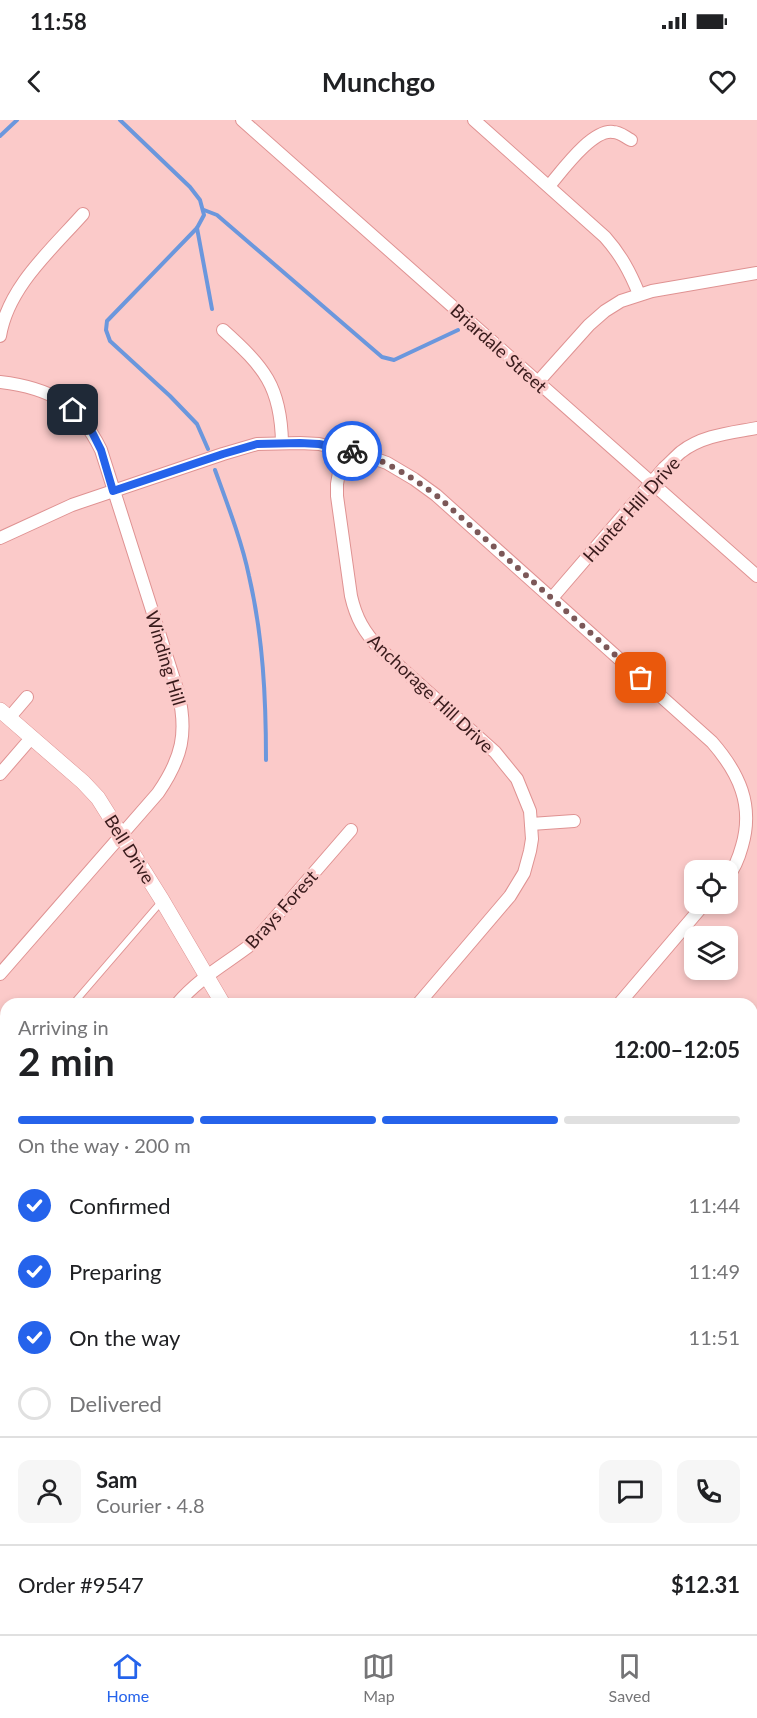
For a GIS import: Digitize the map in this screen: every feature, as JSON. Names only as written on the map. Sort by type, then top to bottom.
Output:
[{"type":"street","name":"Briardale Street","points":[[242,120],[757,576]]},
{"type":"street","points":[[474,120],[605,237],[629,268],[639,294]]},
{"type":"street","points":[[549,186],[588,142],[601,133],[612,131],[630,140]]},
{"type":"street","points":[[0,336],[5,316],[15,294],[83,214]]},
{"type":"street","points":[[537,382],[589,324],[605,310],[621,301],[639,294],[757,273]]},
{"type":"street","points":[[224,330],[249,353],[265,373],[273,389],[281,423],[282,443]]},
{"type":"street","name":"Winding Hill","points":[[0,382],[35,388],[55,397],[73,410],[92,432],[101,450],[178,692],[183,723],[179,755],[158,793],[0,974]]},
{"type":"street","name":"Hunter Hill Drive","points":[[552,598],[681,452],[702,440],[757,428]]},
{"type":"street","points":[[0,538],[72,505],[257,444],[319,444],[362,454],[387,463],[436,495],[712,742],[727,759],[751,809],[737,860]]},
{"type":"street","name":"Anchorage Hill Drive","points":[[343,449],[337,496],[354,611],[366,634],[380,649],[506,764],[517,779],[528,804],[531,824],[532,839],[528,862],[510,896],[423,998]]},
{"type":"street","name":"Bell Drive","points":[[27,697],[5,714],[98,798],[220,998]]},
{"type":"street","points":[[0,774],[33,737]]},
{"type":"street","points":[[531,824],[574,821]]},
{"type":"street","name":"Brays Forest","points":[[182,998],[195,984],[253,943],[351,830]]},
{"type":"street","points":[[624,998],[696,914]]},
{"type":"lane","points":[[78,998],[162,900]]},
{"type":"waterway","points":[[0,136],[17,120]]},
{"type":"waterway","points":[[120,120],[190,187],[200,200],[204,215],[197,228],[107,321],[106,330],[110,341],[197,424],[208,449]]},
{"type":"waterway","points":[[204,210],[217,215],[382,357],[394,360],[458,330]]},
{"type":"waterway","points":[[197,228],[212,309]]},
{"type":"waterway","points":[[215,470],[246,563],[258,621],[263,667],[266,760]]},
{"type":"way so far","points":[[352,451],[387,463],[436,495],[641,678]]},
{"type":"route","points":[[73,410],[92,432],[101,450],[113,491],[257,444],[319,444],[352,451]]}]
